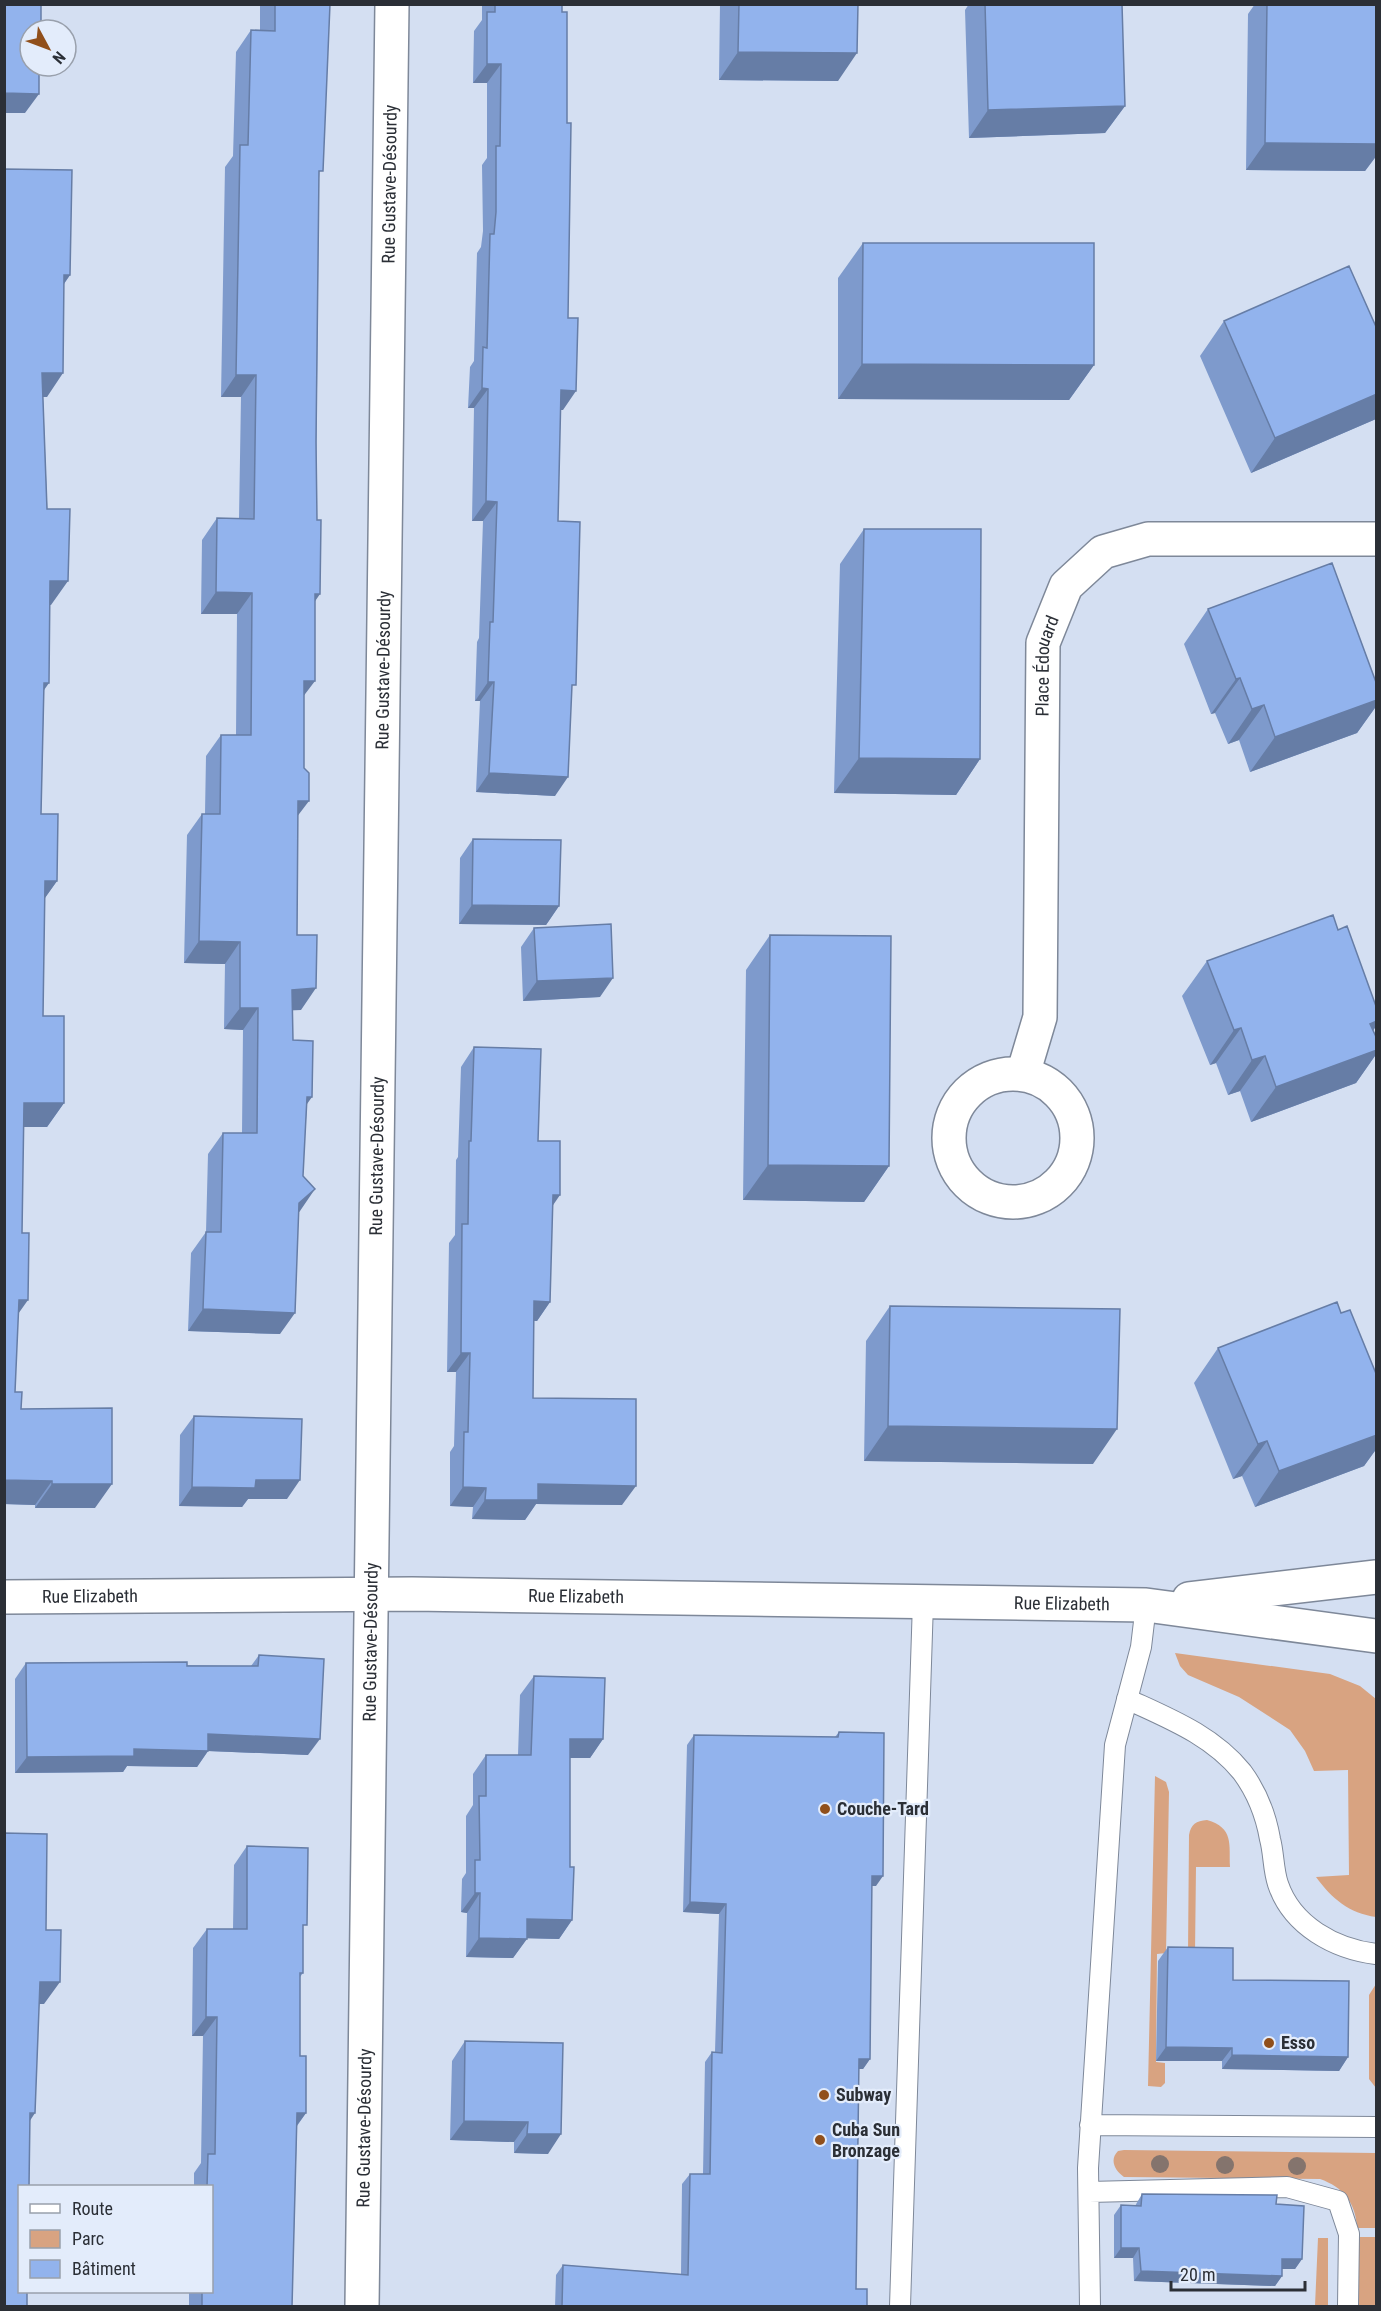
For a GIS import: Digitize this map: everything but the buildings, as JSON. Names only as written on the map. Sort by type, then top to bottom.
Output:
[{"type":"street","name":"Rue Gustave-Désourdy","points":[[362,2307],[392,4]]},
{"type":"street","name":"Place Édouard","points":[[1023,1074],[1040,1017],[1043,643],[1066,586],[1104,552],[1148,539],[1377,539]]},
{"type":"street","name":"Rue Elizabeth","points":[[1146,1605],[1377,1577]]},
{"type":"street","name":"Rue Elizabeth","points":[[4,1597],[372,1595],[1146,1605],[1377,1636]]},
{"type":"lane","points":[[900,2307],[923,1602]]},
{"type":"lane","points":[[1090,2307],[1090,2125],[1115,1745],[1141,1647],[1146,1605]]},
{"type":"lane","points":[[1127,1699],[1178,1722],[1207,1739],[1227,1756],[1242,1773],[1264,1816],[1277,1882],[1285,1903],[1315,1932],[1356,1952],[1377,1954]]},
{"type":"lane","points":[[1090,2125],[1377,2127]]},
{"type":"lane","points":[[1089,2192],[1287,2187],[1338,2201],[1349,2234],[1348,2307]]},
{"type":"green space","points":[[1175,1653],[1330,1674],[1360,1686],[1376,1699],[1376,1917],[1357,1912],[1342,1904],[1316,1877],[1349,1875],[1348,1770],[1314,1771],[1305,1751],[1290,1730],[1239,1697],[1188,1675],[1180,1666]]},
{"type":"green space","points":[[1155,1776],[1166,1782],[1169,1792],[1166,1953],[1157,1954],[1156,2062],[1165,2063],[1165,2083],[1161,2087],[1148,2086]]},
{"type":"green space","points":[[1207,1820],[1216,1823],[1226,1832],[1230,1867],[1196,1867],[1195,1953],[1188,1953],[1189,1835],[1195,1824]]},
{"type":"green space","points":[[1376,1984],[1376,2088],[1369,2079],[1369,1995]]},
{"type":"green space","points":[[1118,2151],[1376,2153],[1376,2228],[1357,2228],[1354,2211],[1347,2197],[1342,2191],[1320,2179],[1124,2177],[1116,2169],[1114,2158]]},
{"type":"green space","points":[[1357,2237],[1376,2237],[1376,2306],[1357,2306]]},
{"type":"green space","points":[[1318,2238],[1328,2238],[1328,2306],[1315,2306]]},
{"type":"place","name":"Couche-Tard","points":[[825,1809]]},
{"type":"place","name":"Esso","points":[[1269,2043]]},
{"type":"place","name":"Subway","points":[[824,2095]]},
{"type":"place","name":"Cuba Sun Bronzage","points":[[820,2140]]}]
